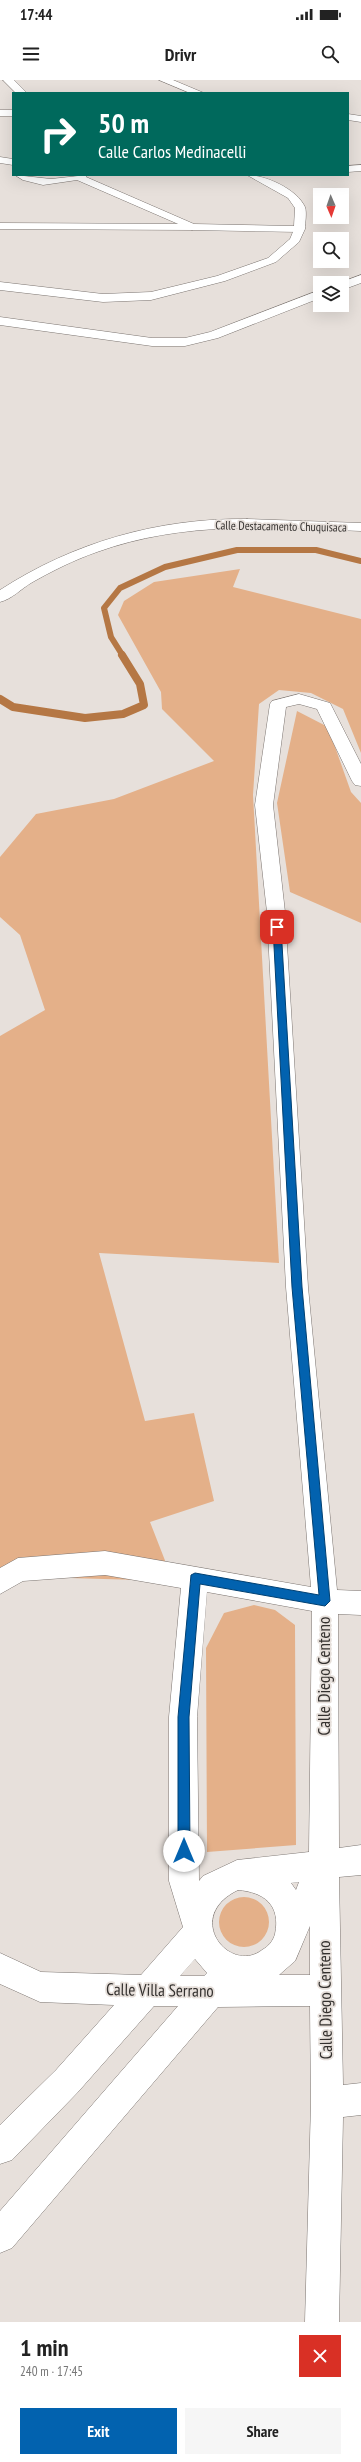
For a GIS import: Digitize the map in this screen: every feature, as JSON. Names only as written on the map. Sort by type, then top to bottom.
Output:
[{"type":"street","points":[[8,80],[21,92]]},
{"type":"street","points":[[164,80],[196,92]]},
{"type":"street","points":[[0,114],[12,113]]},
{"type":"street","points":[[349,118],[361,119]]},
{"type":"street","points":[[0,160],[12,162]]},
{"type":"street","points":[[349,169],[361,168]]},
{"type":"street","points":[[24,176],[42,181],[80,176],[192,227]]},
{"type":"street","points":[[0,286],[103,298],[151,296],[221,279],[272,260],[295,240],[299,229],[300,208],[292,196],[254,176]]},
{"type":"street","points":[[0,226],[299,229]]},
{"type":"street","points":[[349,283],[361,279]]},
{"type":"street","points":[[0,321],[152,342],[185,342],[214,335],[313,297]]},
{"type":"street","name":"Calle Destacamento Chuquisaca","points":[[0,597],[25,579],[97,547],[162,530],[229,523],[361,526]]},
{"type":"street","name":"Calle Diego Centeno","points":[[322,2322],[327,2102],[324,1863],[325,1601],[297,1287],[276,912],[264,805],[278,704],[299,699],[324,706],[361,781]]},
{"type":"street","points":[[0,1582],[18,1570],[105,1563],[325,1601],[361,1603]]},
{"type":"street","points":[[195,1578],[184,1740],[184,1881],[204,1950],[216,1962],[221,1980]]},
{"type":"street","points":[[0,2148],[67,2081],[149,1989],[197,1926],[200,1902],[209,1888],[222,1879],[237,1874],[361,1860]]},
{"type":"street","points":[[0,2236],[221,1980],[262,1968],[275,1960],[285,1949],[290,1935],[324,1863]]},
{"type":"street","points":[[237,1874],[258,1877],[268,1881],[280,1892],[288,1905],[291,1920],[290,1935]]},
{"type":"street","name":"Calle Villa Serrano","points":[[0,1968],[40,1987],[149,1989],[221,1980],[325,1990]]},
{"type":"street","points":[[327,2102],[361,2099]]},
{"type":"shaded area","points":[[240,569],[233,587],[361,619],[361,753],[343,709],[311,693],[279,690],[259,704],[253,795],[279,1263],[99,1253],[145,1421],[194,1413],[214,1501],[150,1522],[173,1581],[0,1576],[0,1036],[45,1010],[20,935],[0,917],[0,857],[36,814],[114,799],[214,761],[162,709],[161,692],[118,615],[124,601],[154,582]]},
{"type":"shaded area","points":[[297,711],[328,727],[351,792],[361,803],[361,923],[290,892],[277,803]]},
{"type":"shaded area","points":[[254,1605],[275,1610],[295,1625],[296,1845],[207,1852],[206,1648],[224,1613]]},
{"type":"shaded area","points":[[244,1897],[258,1901],[265,1908],[269,1922],[265,1936],[258,1943],[244,1947],[230,1943],[223,1936],[219,1922],[223,1908],[230,1901]]},
{"type":"waterway","points":[[123,656],[111,637],[104,608],[120,588],[165,567],[237,550],[316,550],[361,561]]},
{"type":"waterway","points":[[0,699],[13,707],[85,718],[123,714],[144,705],[140,684],[122,655]]},
{"type":"route","points":[[184,1851],[184,1717],[195,1578],[325,1601],[297,1287],[277,927]]}]
